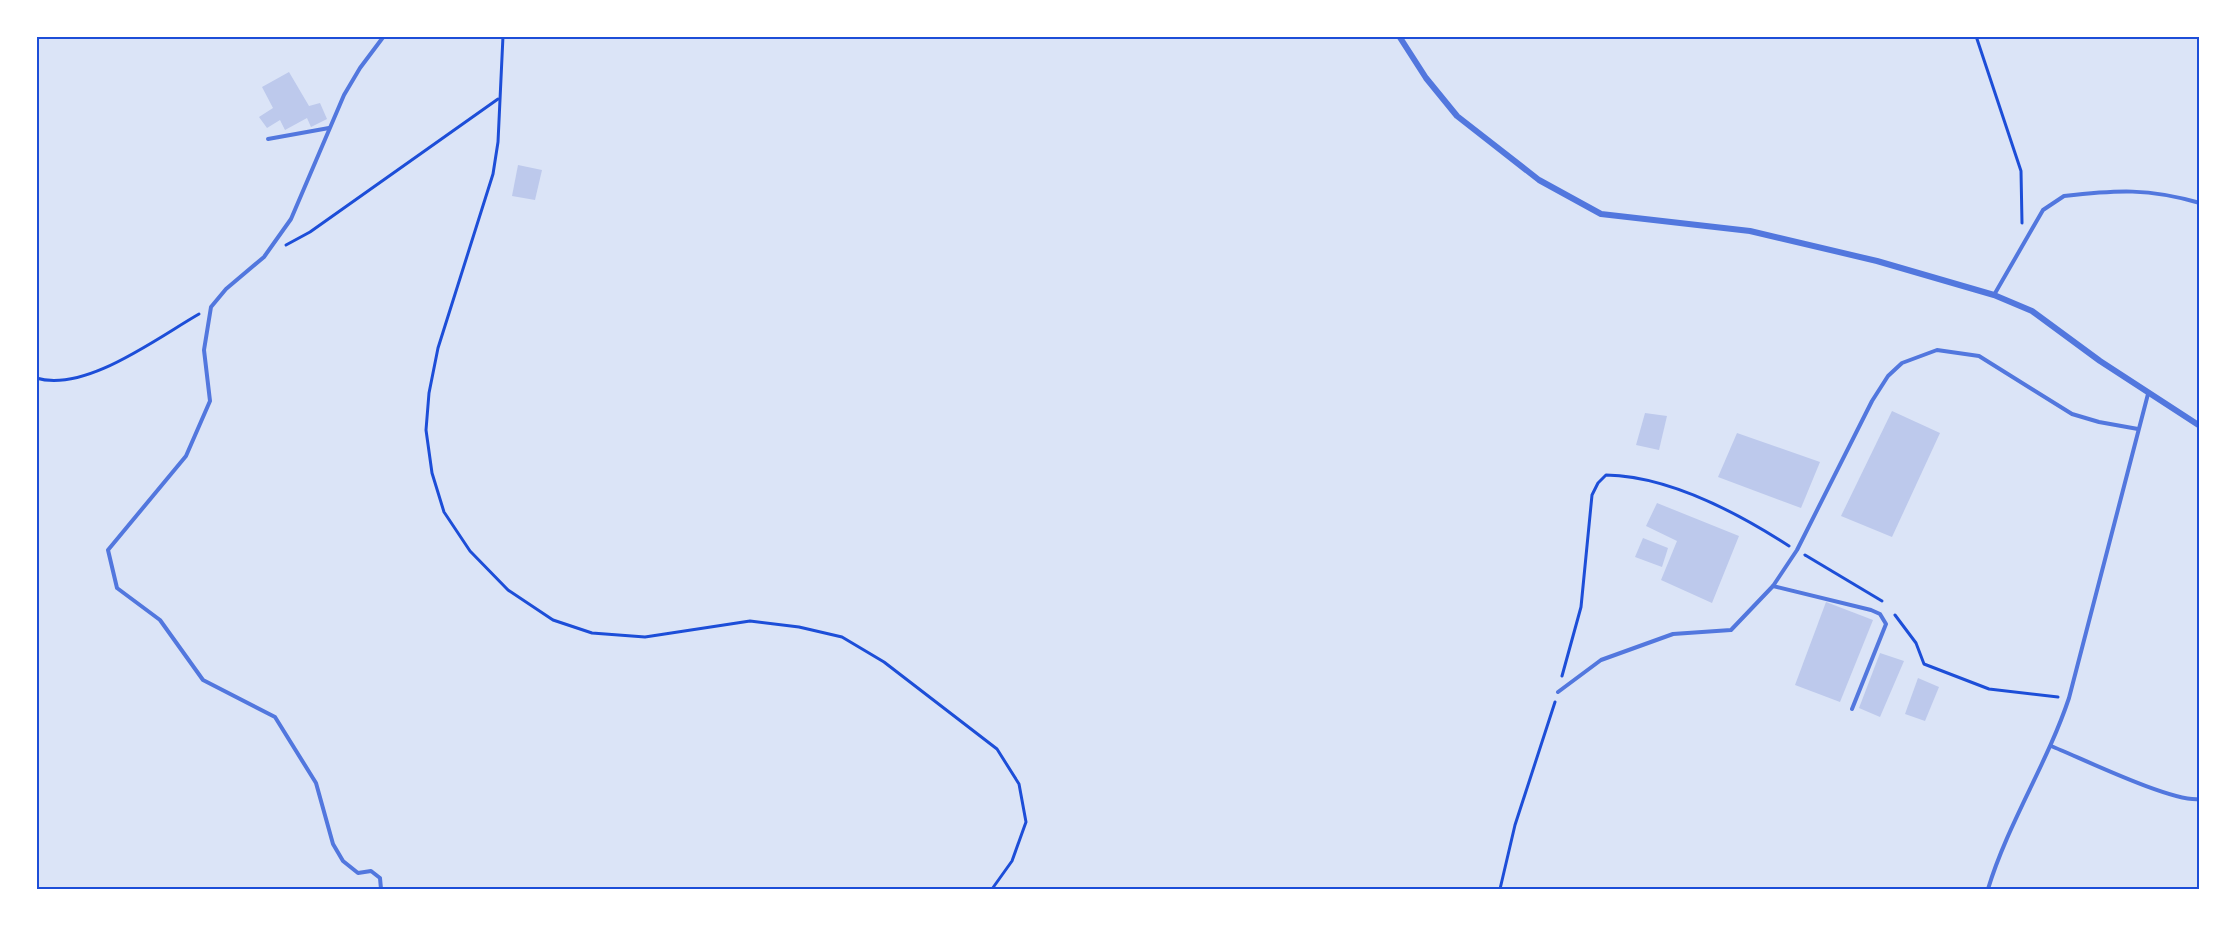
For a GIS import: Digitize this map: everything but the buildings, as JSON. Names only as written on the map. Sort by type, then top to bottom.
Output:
[{"type":"street","points":[[1399,36],[1426,78],[1457,116],[1539,180],[1601,214],[1750,231],[1877,261],[1994,295],[2032,311],[2148,394],[2200,426]]},
{"type":"lane","points":[[381,889],[380,878],[371,871],[358,873],[344,861],[333,844],[316,783],[275,717],[203,680],[160,620],[117,588],[108,550],[186,456],[210,401],[204,350],[211,307],[226,289],[264,257],[291,219],[330,127],[360,68],[384,36]]},
{"type":"lane","points":[[268,139],[330,127]]},
{"type":"lane","points":[[1994,295],[2043,210],[2064,196],[2133,189],[2200,203]]},
{"type":"lane","points":[[1558,692],[1600,660],[1652,641],[1672,634],[1731,630],[1773,586],[1797,550],[1872,401],[1888,376],[1902,363],[1919,355],[1937,350],[1979,356],[2072,414],[2099,422],[2138,429]]},
{"type":"lane","points":[[1988,889],[1998,854],[2051,746],[2075,677],[2148,394]]},
{"type":"lane","points":[[1773,586],[1871,610],[1883,617],[1886,624],[1852,709]]},
{"type":"lane","points":[[2051,746],[2160,791],[2180,797],[2200,799]]},
{"type":"path","points":[[502,36],[498,142],[493,174],[438,348],[429,393],[426,430],[432,473],[444,512],[470,550],[508,590],[553,620],[592,633],[645,637],[750,621],[760,622],[842,637],[884,662],[997,749],[1019,784],[1026,822],[1012,861],[992,889]]},
{"type":"path","points":[[1976,36],[2020,171],[2022,249]]},
{"type":"path","points":[[264,257],[310,232],[499,98]]},
{"type":"path","points":[[36,378],[48,382],[68,381],[90,374],[211,307]]},
{"type":"shaded area","points":[[36,36],[2200,36],[2200,889],[36,889]]}]
